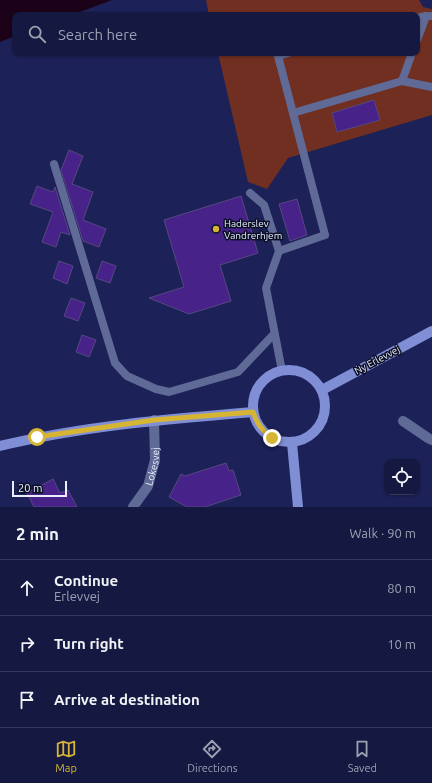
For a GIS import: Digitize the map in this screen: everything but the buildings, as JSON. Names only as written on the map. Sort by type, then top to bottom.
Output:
[{"type":"street","name":"Ny Erlevvej","points":[[322,390],[432,331]]},
{"type":"street","points":[[293,370],[305,374],[315,380],[322,390],[325,401],[325,413],[321,424],[314,433],[304,440],[292,443],[282,442],[272,438],[263,431],[257,422],[253,412],[253,401],[263,382],[272,375],[282,371],[293,370]]},
{"type":"street","points":[[0,446],[37,437],[154,420],[253,412]]},
{"type":"street","name":"Lokesvej","points":[[133,507],[148,486],[155,460],[154,420]]},
{"type":"street","points":[[403,421],[432,440]]},
{"type":"street","points":[[292,443],[298,507]]},
{"type":"lane","points":[[420,34],[429,16]]},
{"type":"lane","points":[[278,56],[325,235],[279,251]]},
{"type":"lane","points":[[402,80],[411,56]]},
{"type":"lane","points":[[293,113],[402,80],[432,87]]},
{"type":"lane","points":[[54,164],[115,362],[127,376],[156,389],[169,392],[238,372],[274,334]]},
{"type":"lane","points":[[250,193],[264,204],[279,251],[266,288],[282,371]]},
{"type":"shaded area","points":[[0,0],[112,0],[80,12],[12,12],[12,37],[0,42]]},
{"type":"shaded area","points":[[206,0],[419,0],[423,7],[432,9],[432,115],[288,158],[267,189],[248,182],[219,56],[420,56],[420,12],[208,12]]},
{"type":"place","name":"Haderslev Vandrerhjem","points":[[216,229]]},
{"type":"route","points":[[37,437],[154,420],[253,412],[263,431],[272,438]]}]
